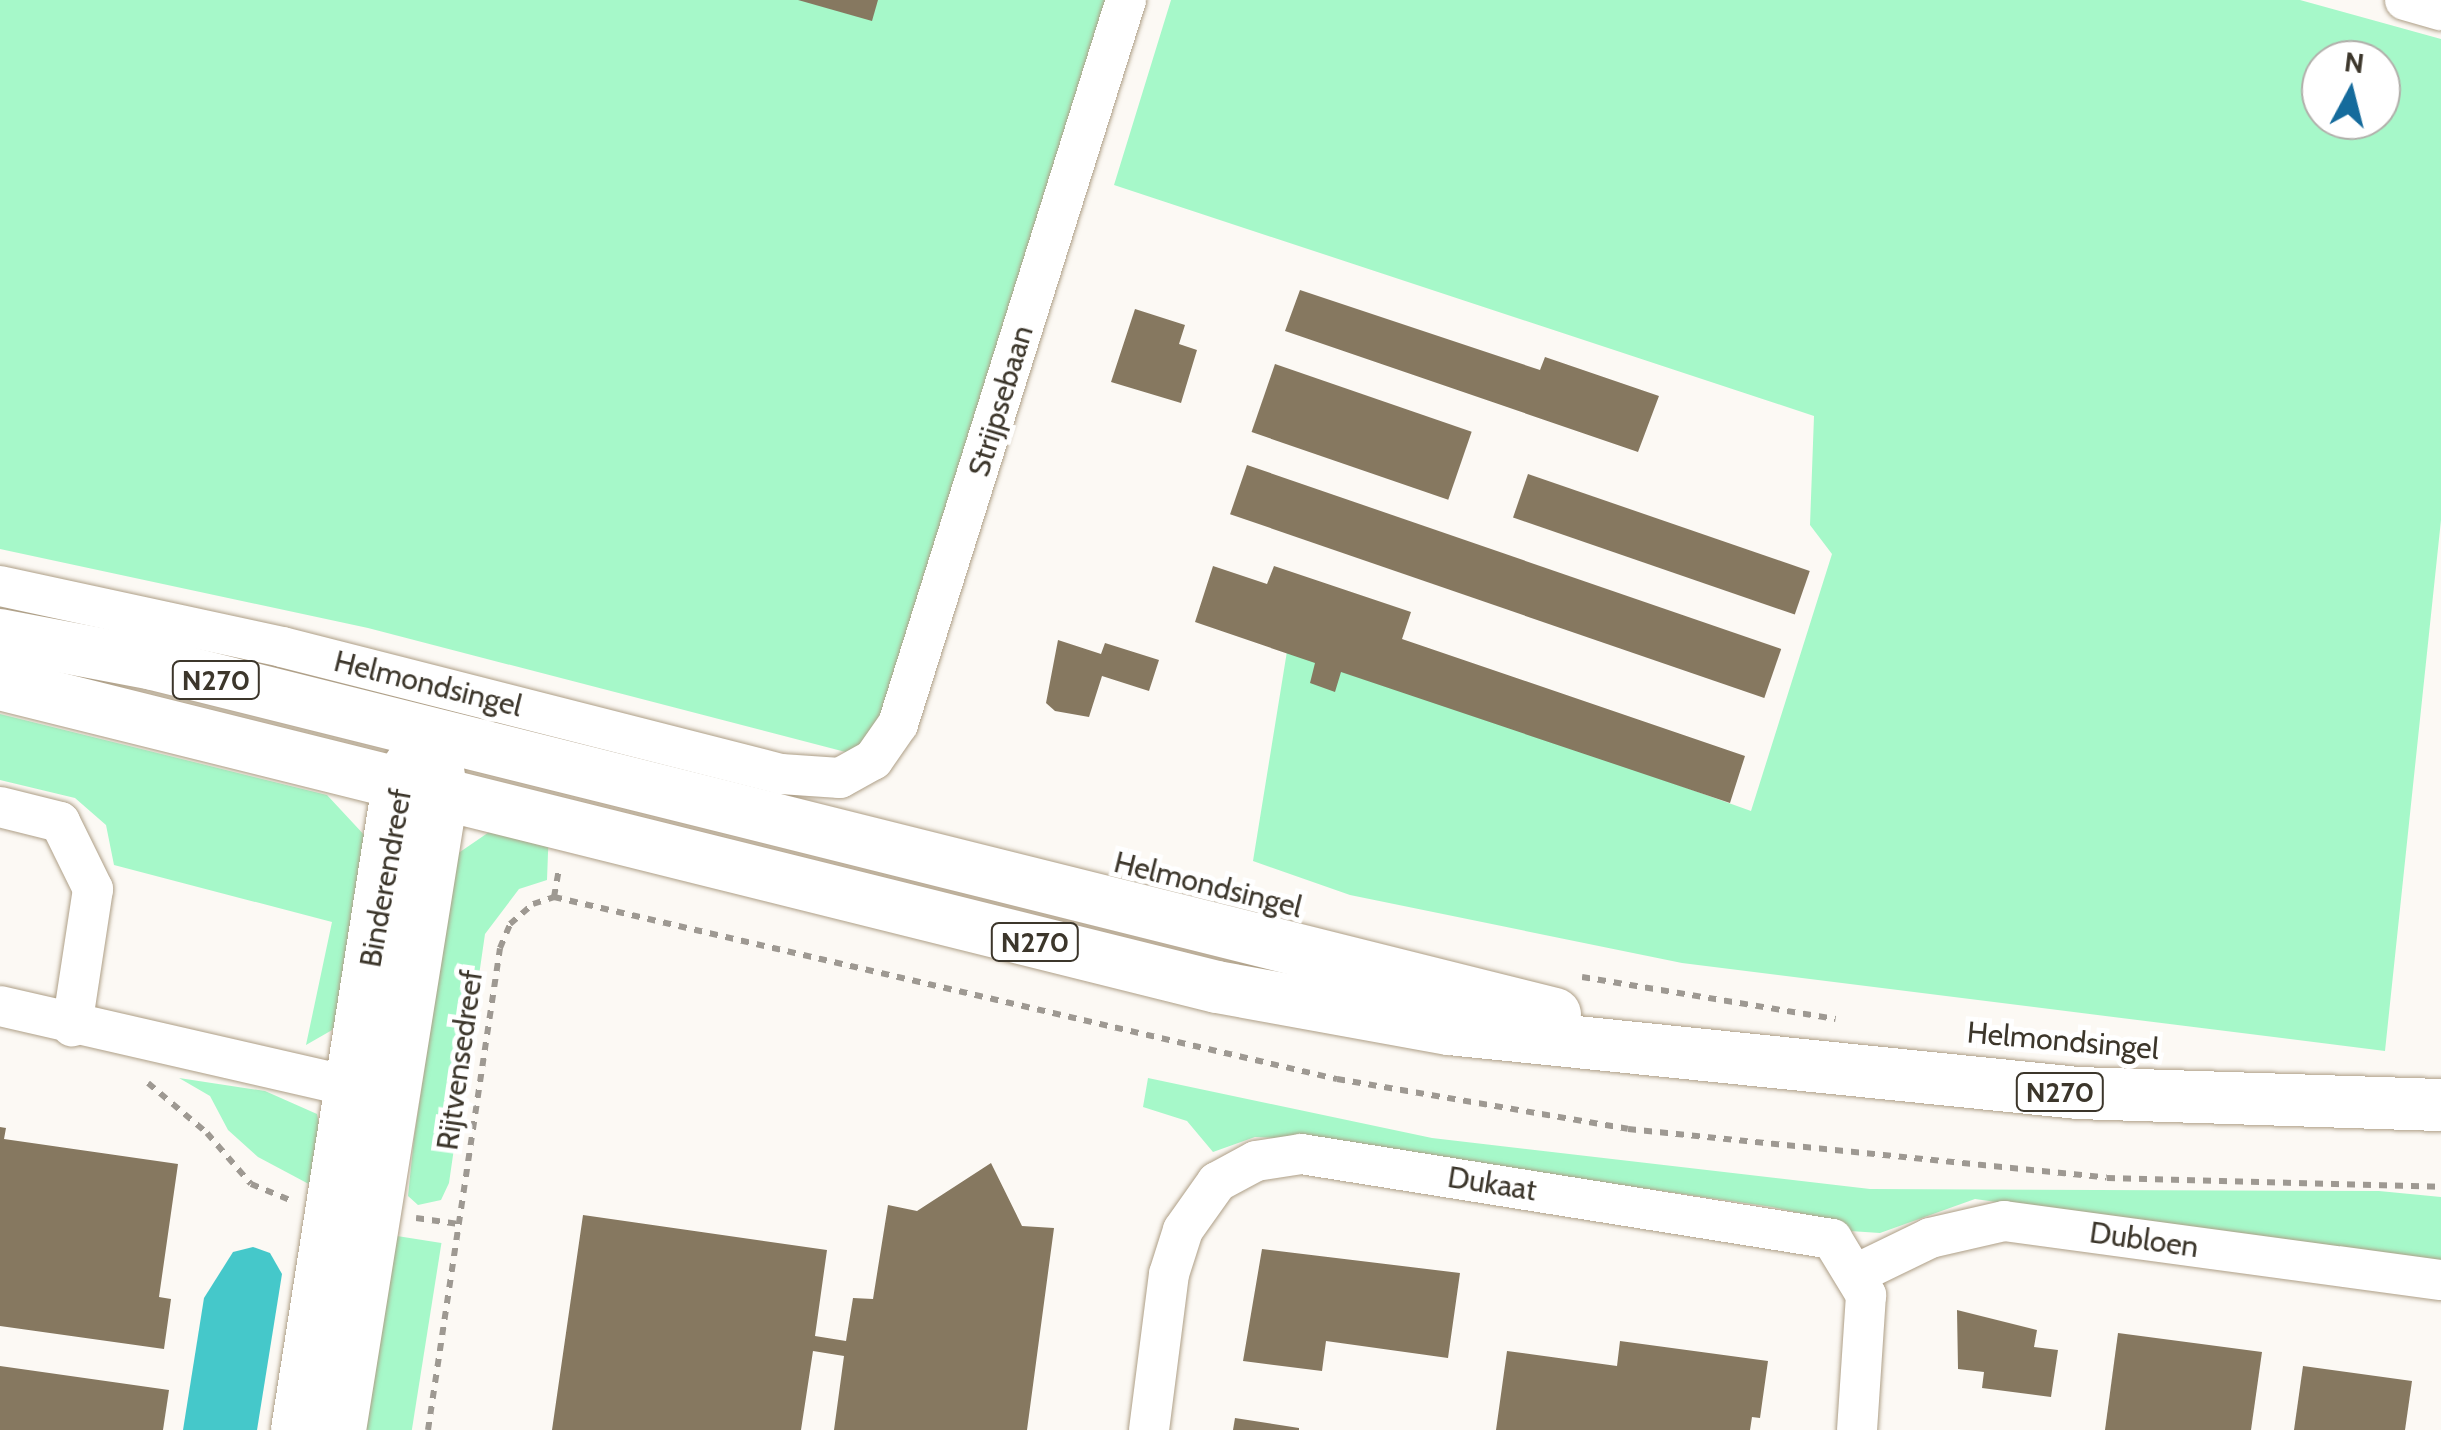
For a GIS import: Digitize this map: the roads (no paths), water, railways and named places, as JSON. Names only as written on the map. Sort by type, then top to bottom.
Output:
[{"type":"main road","name":"Helmondsingel","points":[[0,635],[153,664],[1455,986],[1682,1049]]},
{"type":"main road","name":"Helmondsingel","points":[[0,684],[1217,987],[1449,1029],[1682,1049],[2078,1094],[2441,1106]]},
{"type":"main road","name":"Binderendreef","points":[[297,1430],[353,1210],[431,733]]},
{"type":"main road","name":"Binderendreef","points":[[340,1430],[353,1210]]},
{"type":"street","name":"Strijpsebaan","points":[[840,778],[872,760],[898,724],[1126,0]]},
{"type":"street","points":[[2405,0],[2441,10]]},
{"type":"street","name":"Helmondsingel","points":[[0,586],[282,647],[781,774],[840,778]]},
{"type":"street","points":[[0,807],[60,822],[93,889],[72,1026]]},
{"type":"street","points":[[0,1006],[72,1026],[372,1091]]},
{"type":"street","name":"Dukaat","points":[[1149,1430],[1169,1274],[1183,1230],[1217,1182],[1256,1161],[1301,1154],[1832,1238],[1866,1294],[1867,1353],[1857,1430]]},
{"type":"street","name":"Dubloen","points":[[1856,1274],[1930,1238],[2004,1221],[2441,1280]]},
{"type":"water","points":[[253,1247],[270,1253],[282,1274],[257,1430],[183,1430],[204,1298],[233,1252]]}]
